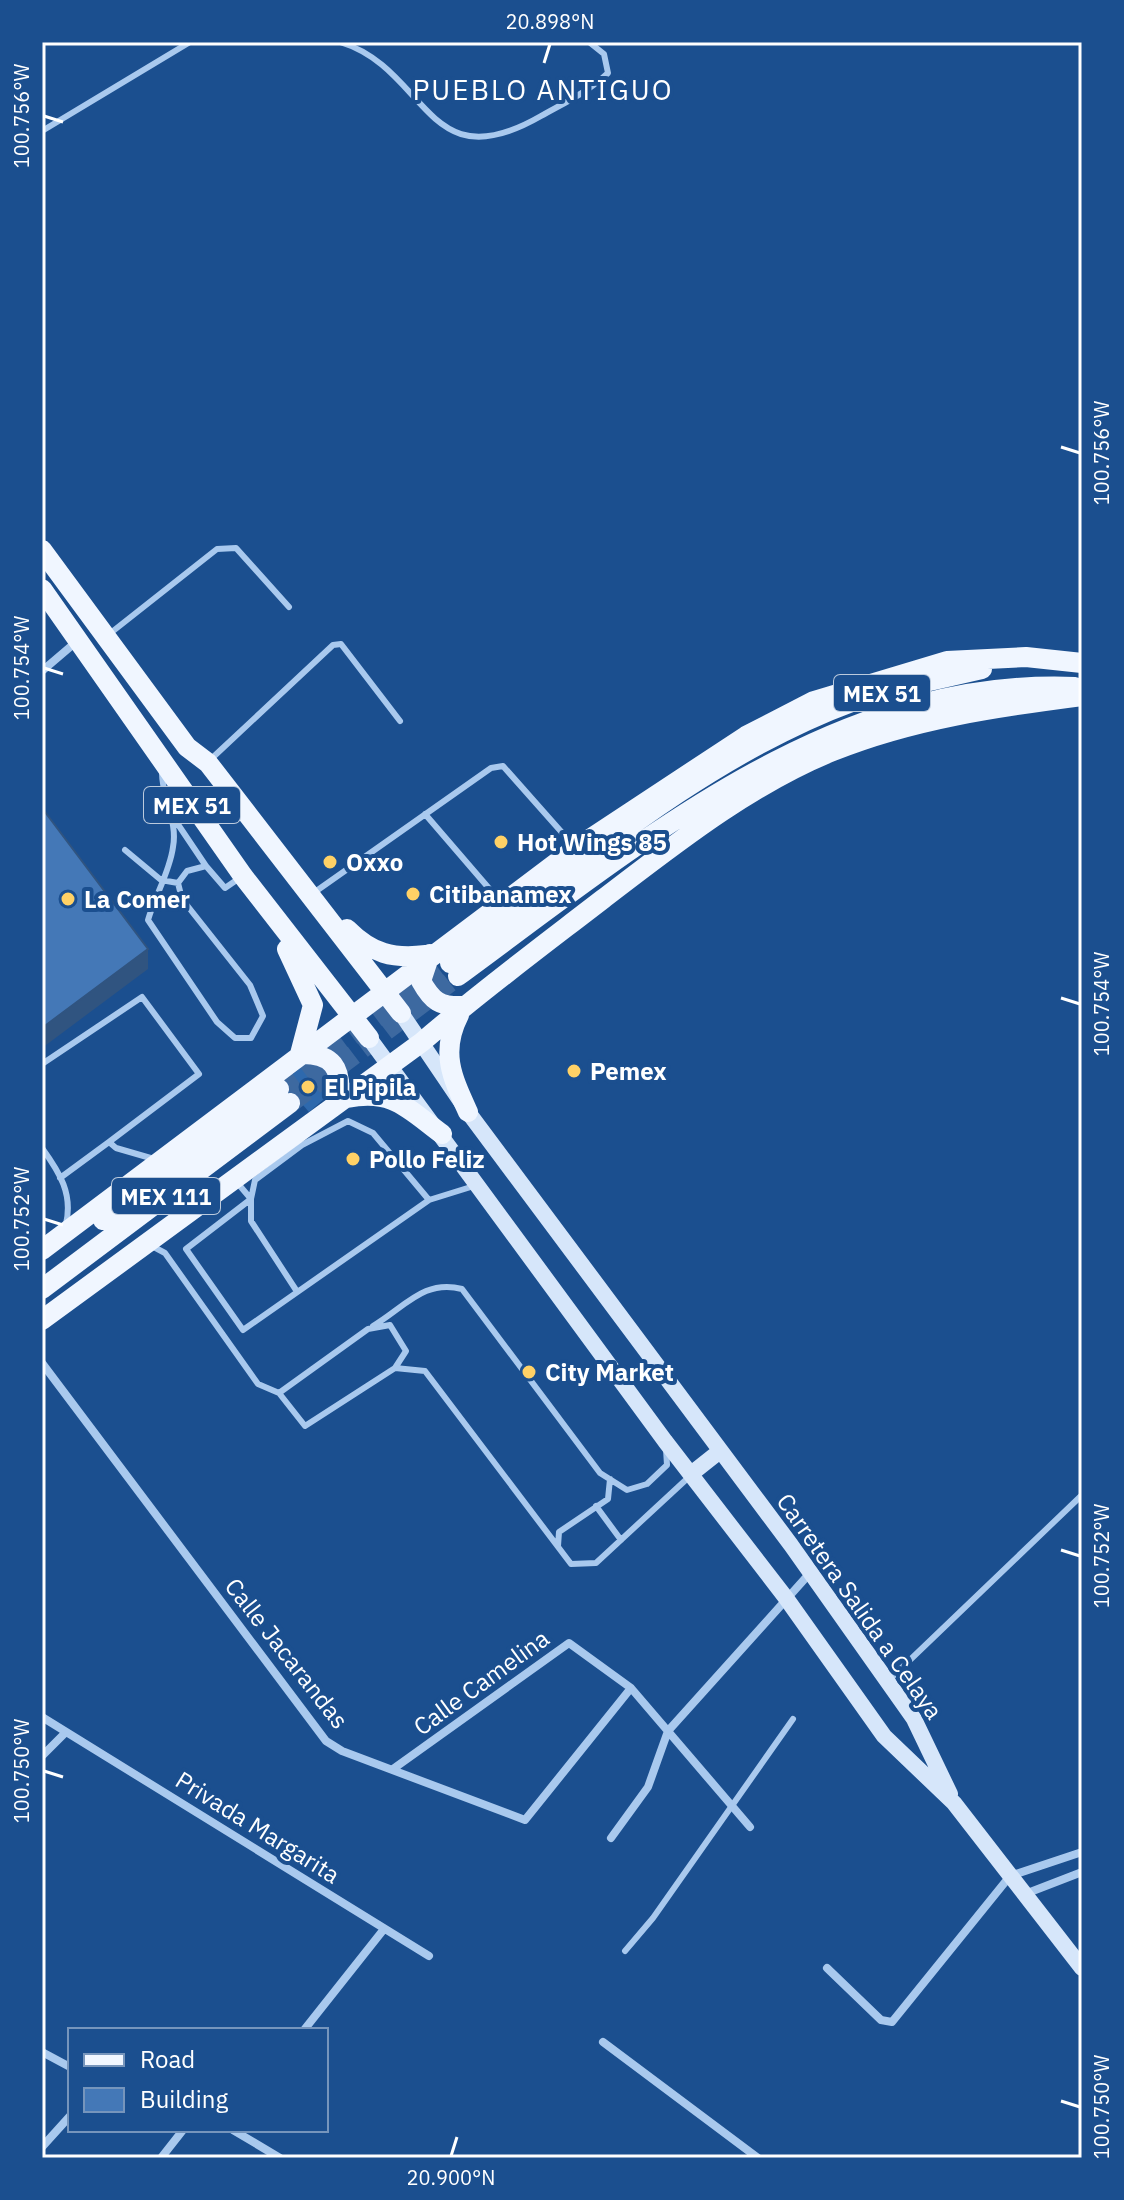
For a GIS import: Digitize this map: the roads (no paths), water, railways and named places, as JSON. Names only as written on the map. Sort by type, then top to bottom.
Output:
[{"type":"main road","name":"MEX 51","points":[[42,550],[187,747],[208,763],[401,1013]]},
{"type":"main road","name":"MEX 51","points":[[42,589],[243,876],[442,1134],[665,1441],[786,1598],[884,1736],[954,1803],[1024,1894],[1079,1957]]},
{"type":"main road","points":[[42,1250],[430,954],[576,848],[746,736],[814,701],[947,661],[1026,657],[1082,663]]},
{"type":"main road","name":"MEX 51","points":[[1082,663],[990,668],[928,680],[853,701],[794,725],[700,781],[636,824],[454,970],[630,851],[777,758],[845,729],[924,703],[1023,685],[1082,688]]},
{"type":"main road","points":[[42,1320],[339,1099],[422,1042],[463,1006],[671,847],[761,786],[831,751],[895,729],[962,713],[1082,696]]},
{"type":"main road","points":[[312,894],[360,942],[397,959],[430,954]]},
{"type":"main road","points":[[263,903],[313,1005],[300,1054]]},
{"type":"main road","points":[[430,954],[421,981],[430,998],[444,1007],[463,1006]]},
{"type":"main road","points":[[463,1006],[450,1031],[447,1051],[448,1070],[468,1112]]},
{"type":"main road","name":"Carretera Salida a Celaya","points":[[401,1013],[468,1112],[810,1573],[914,1719],[954,1803]]},
{"type":"main road","points":[[300,1054],[317,1053],[332,1062],[341,1079],[339,1099]]},
{"type":"main road","points":[[339,1099],[372,1093],[399,1101],[442,1134]]},
{"type":"main road","name":"MEX 111","points":[[42,1266],[285,1096],[42,1289]]},
{"type":"main road","points":[[691,1474],[720,1451]]},
{"type":"street","points":[[42,671],[76,641]]},
{"type":"street","name":"Calle Jacarandas","points":[[42,1363],[326,1741],[525,1820],[631,1688]]},
{"type":"street","points":[[611,1838],[648,1787],[668,1731],[810,1573]]},
{"type":"street","name":"Calle Camelina","points":[[393,1769],[569,1643],[631,1688]]},
{"type":"street","points":[[631,1688],[750,1827]]},
{"type":"street","name":"Privada Margarita","points":[[42,1717],[429,1956]]},
{"type":"street","points":[[42,1756],[65,1733]]},
{"type":"street","points":[[827,1968],[881,2020],[892,2022],[1010,1876],[1082,1852]]},
{"type":"street","points":[[1024,1894],[1082,1872]]},
{"type":"street","points":[[306,2028],[384,1929]]},
{"type":"street","points":[[603,2042],[758,2158]]},
{"type":"street","points":[[44,2054],[68,2066]]},
{"type":"street","points":[[42,2147],[68,2118]]},
{"type":"street","points":[[161,2158],[181,2132]]},
{"type":"street","points":[[236,2132],[280,2158]]},
{"type":"lane","points":[[42,131],[190,42]]},
{"type":"lane","points":[[340,42],[378,60],[433,117],[455,133],[478,139],[515,131],[595,86],[608,73],[604,54],[589,42]]},
{"type":"lane","points":[[105,637],[217,549],[236,548],[289,607]]},
{"type":"lane","points":[[208,763],[333,645],[341,644],[400,721]]},
{"type":"lane","points":[[187,747],[162,763],[162,794],[173,817],[225,888],[243,876]]},
{"type":"lane","points":[[312,894],[491,768],[503,766],[576,848]]},
{"type":"lane","points":[[425,814],[502,904]]},
{"type":"lane","points":[[173,817],[173,848],[148,920],[217,1022],[235,1038],[251,1038],[263,1016],[250,985],[182,899],[178,883]]},
{"type":"lane","points":[[125,850],[161,880],[178,883]]},
{"type":"lane","points":[[178,883],[187,871],[206,866]]},
{"type":"lane","points":[[42,1064],[142,997],[199,1074],[60,1178]]},
{"type":"lane","points":[[296,1290],[251,1221],[251,1199],[255,1180],[302,1145],[348,1121],[373,1133],[429,1200]]},
{"type":"lane","points":[[109,1142],[116,1148],[157,1160]]},
{"type":"lane","points":[[42,1148],[71,1202],[63,1234]]},
{"type":"lane","points":[[227,1185],[240,1186],[251,1199]]},
{"type":"lane","points":[[251,1199],[186,1249],[243,1330],[296,1290],[429,1200],[477,1185]]},
{"type":"lane","points":[[146,1244],[165,1253],[258,1384],[279,1393],[305,1426],[395,1368],[406,1351],[390,1325],[368,1329]]},
{"type":"lane","points":[[279,1393],[368,1329],[442,1284],[462,1289],[600,1473],[627,1490],[647,1484],[667,1465],[665,1441]]},
{"type":"lane","points":[[395,1368],[425,1371],[571,1564],[596,1563],[691,1474]]},
{"type":"lane","points":[[558,1546],[559,1532],[608,1499],[610,1479]]},
{"type":"lane","points":[[887,1683],[1082,1495]]},
{"type":"lane","points":[[596,1506],[621,1540]]},
{"type":"lane","points":[[625,1951],[653,1918],[793,1719]]},
{"type":"tunnel","points":[[279,1089],[450,963]]},
{"type":"tunnel","points":[[290,1103],[458,976]]},
{"type":"place","name":"Hot Wings 85","points":[[501,842]]},
{"type":"place","name":"Oxxo","points":[[330,862]]},
{"type":"place","name":"Citibanamex","points":[[413,894]]},
{"type":"place","name":"La Comer","points":[[68,899]]},
{"type":"place","name":"Pemex","points":[[574,1071]]},
{"type":"place","name":"El Pipila","points":[[308,1087]]},
{"type":"place","name":"Pollo Feliz","points":[[353,1159]]},
{"type":"place","name":"City Market","points":[[529,1372]]},
{"type":"district","name":"PUEBLO ANTIGUO","points":[[543,89]]}]
